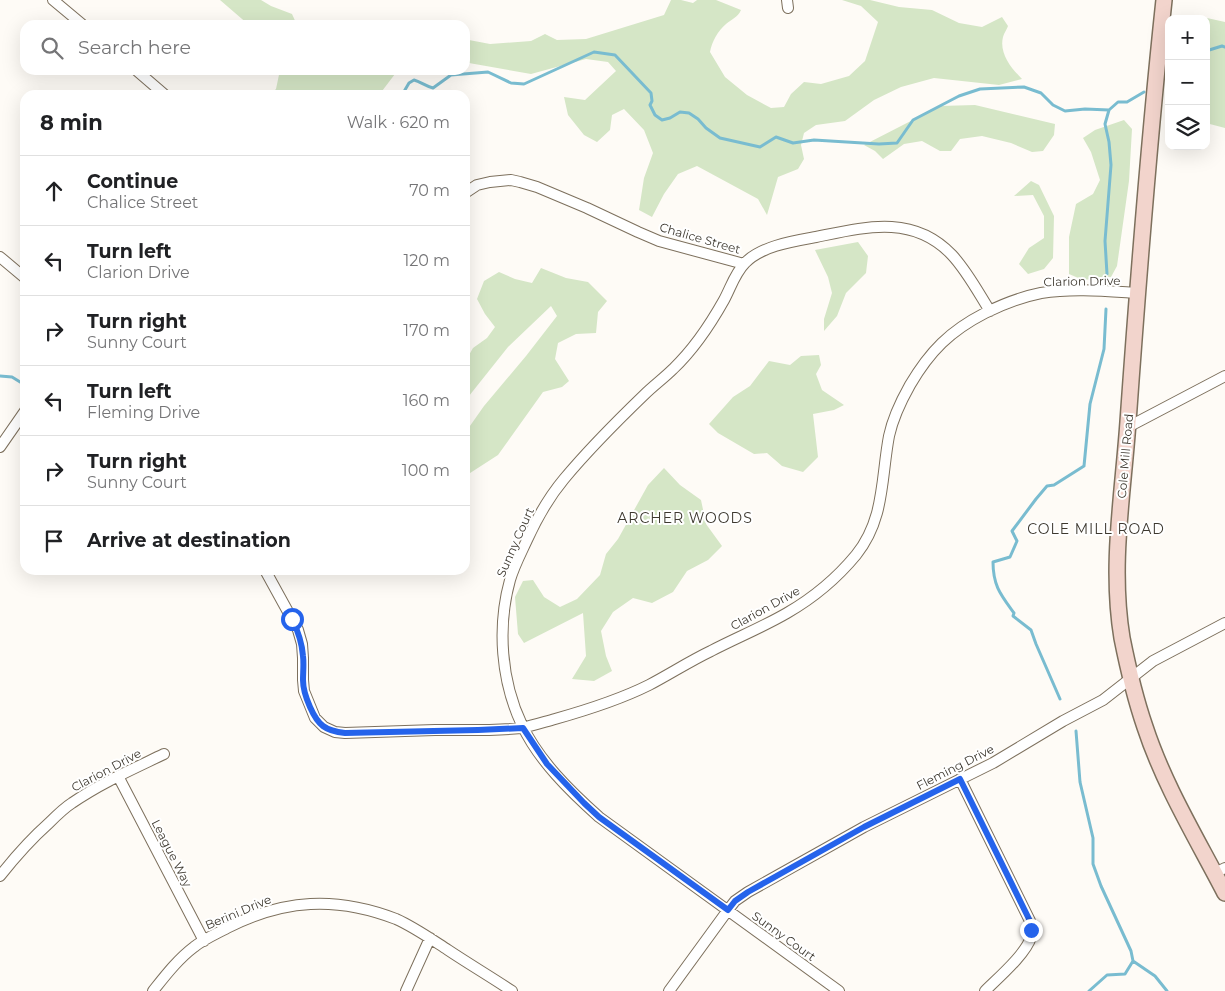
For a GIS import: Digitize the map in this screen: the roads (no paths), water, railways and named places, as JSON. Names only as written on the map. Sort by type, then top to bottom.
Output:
[{"type":"street","points":[[53,0],[77,20]]},
{"type":"street","name":"Cole Mill Road","points":[[1164,0],[1137,292],[1128,427],[1118,536],[1117,570],[1120,620],[1136,700],[1145,729],[1185,816],[1220,870],[1225,893]]},
{"type":"street","points":[[142,75],[159,90]]},
{"type":"street","name":"Chalice Street","points":[[470,190],[477,185],[490,182],[511,180],[520,182],[587,208],[659,241],[744,264],[760,252],[800,240],[884,226],[911,230],[922,234],[952,255],[990,310]]},
{"type":"street","points":[[0,257],[20,274]]},
{"type":"street","name":"Sunny Court","points":[[744,264],[736,274],[724,300],[704,332],[687,354],[616,422],[564,479],[548,501],[530,534],[510,579],[504,615],[503,648],[512,701],[523,728],[547,764],[584,803],[599,817],[839,991]]},
{"type":"street","name":"Clarion Drive","points":[[268,575],[298,630],[304,658],[304,692],[309,706],[315,718],[324,727],[335,732],[523,728],[601,705],[648,686],[709,652],[786,613],[807,600],[827,584],[854,557],[872,529],[880,502],[892,424],[919,370],[951,334],[990,310],[1017,299],[1041,293],[1060,291],[1137,292]]},
{"type":"street","points":[[1128,427],[1225,376]]},
{"type":"street","points":[[0,447],[20,418]]},
{"type":"street","name":"Fleming Drive","points":[[669,991],[735,901],[864,827],[993,763],[1062,721],[1103,700],[1154,661],[1225,622]]},
{"type":"street","name":"Clarion Drive","points":[[0,876],[20,852],[62,810],[93,789],[164,754]]},
{"type":"street","name":"League Way","points":[[118,776],[204,941]]},
{"type":"street","points":[[960,779],[1030,921],[1030,938],[1022,954],[985,991]]},
{"type":"street","name":"Berini Drive","points":[[153,991],[185,955],[204,941],[234,925],[276,909],[323,903],[372,911],[396,920],[430,938],[512,991]]},
{"type":"street","points":[[406,991],[430,938]]},
{"type":"waterway","points":[[1210,50],[1222,46],[1225,47]]},
{"type":"waterway","points":[[470,73],[488,72],[511,83],[524,84],[594,52],[615,55],[651,93],[652,101],[650,105],[655,115],[662,120],[680,112],[689,113],[720,138],[760,147],[776,137],[793,143],[814,140],[879,144],[897,143],[913,120],[959,96],[980,89],[1024,87],[1041,93],[1053,105],[1065,111],[1085,109],[1109,110]]},
{"type":"waterway","points":[[405,90],[409,83],[414,80],[433,88],[451,75]]},
{"type":"waterway","points":[[1107,274],[1105,241],[1111,165],[1105,124],[1109,110],[1118,102],[1127,102],[1144,92]]},
{"type":"waterway","points":[[1060,699],[1031,630],[1013,616],[1014,613],[996,584],[993,562],[1010,557],[1017,541],[1012,531],[1047,486],[1054,485],[1084,466],[1090,404],[1104,349],[1106,309]]},
{"type":"waterway","points":[[0,376],[12,377],[20,382]]},
{"type":"waterway","points":[[1076,731],[1080,782],[1093,838],[1093,864],[1131,951],[1133,961],[1155,976],[1167,991]]},
{"type":"waterway","points":[[1089,991],[1107,975],[1125,974],[1133,961]]},
{"type":"district","name":"ARCHER WOODS","points":[[685,518]]},
{"type":"district","name":"COLE MILL ROAD","points":[[1096,529]]}]
